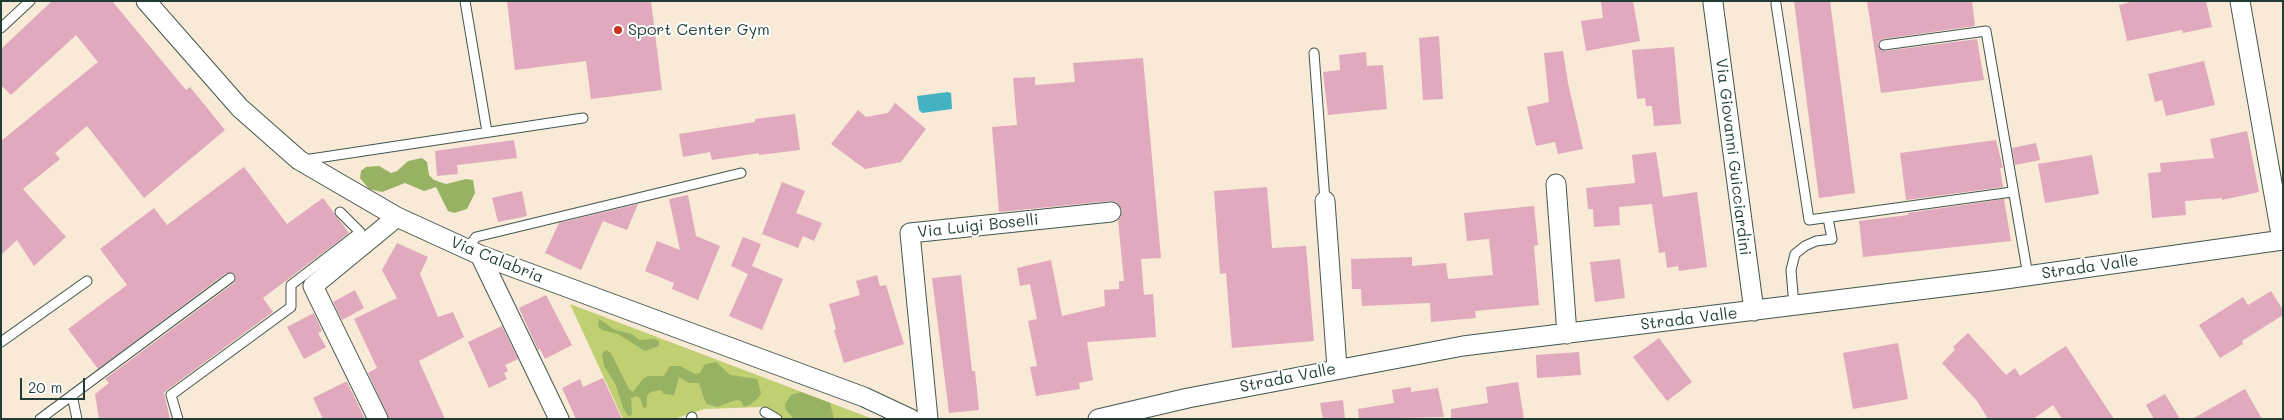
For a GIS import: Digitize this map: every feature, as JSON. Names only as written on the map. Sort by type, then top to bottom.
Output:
[{"type":"street","points":[[2240,1],[2283,240]]},
{"type":"street","name":"Via Calabria","points":[[153,2],[240,108],[299,160],[397,217],[474,252],[864,397],[911,419]]},
{"type":"street","name":"Via Giovanni Guicciardini","points":[[1713,3],[1754,311]]},
{"type":"street","points":[[1556,184],[1567,334]]},
{"type":"street","points":[[1325,201],[1337,368]]},
{"type":"street","name":"Via Luigi Boselli","points":[[928,419],[910,233],[1111,212]]},
{"type":"street","points":[[378,419],[313,286],[397,217]]},
{"type":"street","name":"Strada Valle","points":[[1098,419],[1188,398],[1337,368],[1463,346],[2028,276],[2283,240]]},
{"type":"street","points":[[474,252],[559,419]]},
{"type":"lane","points":[[1,28],[30,1]]},
{"type":"lane","points":[[466,1],[487,132]]},
{"type":"lane","points":[[1776,4],[1809,220],[2012,192]]},
{"type":"lane","points":[[1884,45],[1986,31],[2012,192],[2028,276]]},
{"type":"lane","points":[[1314,53],[1325,201]]},
{"type":"lane","points":[[299,160],[583,118]]},
{"type":"lane","points":[[474,252],[476,237],[741,173]]},
{"type":"lane","points":[[178,419],[170,395],[290,308],[291,285],[360,232],[340,212]]},
{"type":"lane","points":[[1794,306],[1791,270],[1795,254],[1811,244],[1832,239],[1828,218]]},
{"type":"lane","points":[[40,419],[230,278]]},
{"type":"lane","points":[[1,342],[87,281]]},
{"type":"lane","points":[[72,395],[77,419]]},
{"type":"lane","points":[[765,412],[778,419]]},
{"type":"green space","points":[[422,158],[427,162],[429,175],[434,180],[446,184],[466,179],[473,180],[475,193],[467,209],[454,213],[448,211],[436,187],[424,191],[405,183],[382,192],[369,189],[360,178],[361,171],[366,167],[379,166],[391,173],[397,171],[408,161]]},
{"type":"green space","points":[[570,304],[873,419],[781,419],[763,407],[704,409],[674,419],[623,419]]},
{"type":"green space","points":[[599,319],[615,330],[632,334],[639,340],[654,339],[659,341],[659,346],[645,351],[618,334],[602,330],[598,326]]},
{"type":"green space","points":[[606,350],[611,353],[629,389],[633,392],[643,379],[648,376],[664,376],[670,366],[680,366],[695,374],[700,373],[705,364],[716,362],[730,375],[757,379],[761,393],[751,404],[744,407],[741,401],[736,400],[717,407],[707,404],[699,383],[689,383],[679,377],[674,395],[664,394],[661,390],[651,392],[647,395],[647,405],[644,409],[640,398],[636,396],[631,398],[632,414],[629,417],[623,408],[616,385],[604,366],[602,354]]},
{"type":"green space","points":[[801,392],[830,403],[834,419],[794,419],[786,410],[785,404],[791,395]]},
{"type":"water","points":[[951,93],[952,109],[922,113],[919,110],[917,96]]},
{"type":"building","points":[[52,1],[112,1],[186,90],[190,87],[225,130],[144,198],[87,126],[55,153],[60,159],[23,189],[66,237],[34,266],[17,240],[1,255],[1,141],[98,62],[76,35],[11,95],[1,85],[1,49]]},
{"type":"building","points":[[507,1],[651,1],[662,90],[591,99],[586,61],[515,70]]},
{"type":"building","points":[[1601,1],[1633,1],[1640,41],[1586,51],[1581,21],[1603,18]]},
{"type":"building","points":[[1794,1],[1830,1],[1855,193],[1819,198]]},
{"type":"building","points":[[1867,1],[1972,1],[1975,26],[1883,39],[1878,42],[1878,46],[1885,51],[1977,39],[1984,80],[1881,93]]},
{"type":"building","points":[[2134,1],[2206,1],[2212,27],[2183,33],[2182,30],[2127,41],[2119,5]]},
{"type":"building","points":[[1439,36],[1443,99],[1423,100],[1419,38]]},
{"type":"building","points":[[1674,47],[1681,124],[1654,126],[1652,106],[1646,106],[1645,98],[1637,99],[1632,50]]},
{"type":"building","points":[[1563,51],[1583,149],[1558,154],[1555,142],[1536,146],[1527,107],[1549,102],[1544,53]]},
{"type":"building","points":[[1366,52],[1367,66],[1383,65],[1387,109],[1328,115],[1323,72],[1340,70],[1339,55]]},
{"type":"building","points":[[1143,58],[1161,258],[1141,259],[1144,295],[1153,294],[1156,337],[1087,342],[1093,380],[1079,383],[1080,389],[1036,396],[1030,367],[1037,366],[1028,321],[1037,319],[1030,284],[1020,286],[1017,268],[1051,260],[1062,316],[1105,306],[1104,290],[1119,289],[1119,281],[1124,281],[1118,220],[1122,210],[1116,202],[1110,201],[999,212],[992,127],[1017,125],[1013,78],[1035,77],[1035,85],[1075,82],[1073,63]]},
{"type":"building","points":[[2204,61],[2215,105],[2166,116],[2162,100],[2155,102],[2148,74]]},
{"type":"building","points":[[895,103],[926,129],[901,162],[865,169],[831,144],[858,110],[866,117],[888,113]]},
{"type":"building","points":[[795,114],[800,150],[759,155],[759,153],[712,160],[710,152],[683,157],[679,134],[755,122],[755,119]]},
{"type":"building","points":[[2247,131],[2259,192],[2222,200],[2222,198],[2185,201],[2186,215],[2152,218],[2148,173],[2161,172],[2160,163],[2214,158],[2210,139]]},
{"type":"building","points":[[514,140],[517,158],[457,165],[458,174],[437,176],[435,151]]},
{"type":"building","points":[[1996,140],[2003,168],[2000,168],[2003,187],[1906,200],[1900,153]]},
{"type":"building","points":[[2036,143],[2040,160],[2015,165],[2012,148]]},
{"type":"building","points":[[1656,152],[1663,197],[1697,192],[1707,267],[1679,271],[1678,266],[1667,268],[1665,252],[1659,253],[1652,204],[1619,207],[1620,225],[1594,227],[1593,209],[1588,209],[1586,188],[1635,183],[1632,155]]},
{"type":"building","points":[[2092,155],[2099,194],[2045,203],[2038,164]]},
{"type":"building","points":[[244,167],[287,224],[323,198],[349,233],[263,298],[273,312],[164,393],[170,419],[99,419],[95,394],[109,383],[105,379],[234,283],[236,278],[233,273],[226,273],[98,369],[68,329],[127,285],[100,249],[154,208],[167,225]]},
{"type":"building","points":[[782,182],[805,191],[796,213],[822,223],[814,241],[803,236],[798,248],[762,234]]},
{"type":"building","points":[[1267,187],[1272,248],[1306,246],[1314,341],[1232,348],[1226,273],[1220,274],[1214,191]]},
{"type":"building","points":[[522,191],[527,216],[498,222],[492,198]]},
{"type":"building","points":[[688,195],[696,236],[720,246],[698,300],[672,289],[674,283],[645,271],[657,241],[680,250],[669,199]]},
{"type":"building","points":[[2004,199],[2011,241],[1863,257],[1859,221]]},
{"type":"building","points":[[638,204],[627,230],[603,221],[581,270],[545,253],[559,223]]},
{"type":"building","points":[[1534,206],[1538,245],[1534,246],[1539,305],[1475,311],[1476,318],[1431,322],[1430,303],[1362,306],[1361,289],[1352,289],[1351,259],[1412,257],[1412,266],[1446,263],[1448,279],[1493,275],[1489,239],[1467,241],[1464,213]]},
{"type":"building","points":[[743,237],[761,244],[752,266],[783,279],[762,330],[729,316],[748,274],[731,266]]},
{"type":"building","points":[[397,243],[428,257],[420,274],[438,317],[453,312],[464,337],[419,361],[445,419],[389,419],[368,373],[377,368],[354,319],[397,298],[382,270]]},
{"type":"building","points":[[1620,259],[1625,298],[1595,302],[1590,262]]},
{"type":"building","points":[[877,275],[880,286],[886,285],[904,344],[844,363],[834,330],[836,329],[829,304],[860,295],[856,281]]},
{"type":"building","points":[[961,275],[972,371],[975,371],[979,410],[949,413],[932,278]]},
{"type":"building","points":[[355,290],[364,308],[342,320],[333,302]]},
{"type":"building","points":[[2271,291],[2283,310],[2283,315],[2242,341],[2243,344],[2220,358],[2199,325],[2243,297],[2248,305]]},
{"type":"building","points":[[546,295],[572,345],[545,359],[540,349],[538,350],[519,308]]},
{"type":"building","points":[[314,313],[322,331],[318,333],[326,347],[304,359],[287,327]]},
{"type":"building","points":[[502,326],[518,359],[505,365],[508,371],[504,373],[507,379],[489,388],[468,342]]},
{"type":"building","points":[[1968,333],[2006,375],[2015,368],[2020,376],[2066,346],[2114,419],[2062,419],[2053,405],[2033,419],[1988,419],[1977,401],[1942,363],[1955,350],[1953,347]]},
{"type":"building","points":[[1659,338],[1692,382],[1667,401],[1633,357]]},
{"type":"building","points":[[1898,343],[1908,399],[1853,409],[1843,353]]},
{"type":"building","points":[[1579,352],[1581,375],[1537,378],[1536,355]]},
{"type":"building","points":[[603,378],[622,419],[576,419],[562,388],[580,379],[583,387]]},
{"type":"building","points":[[347,382],[365,419],[323,419],[313,398]]},
{"type":"building","points":[[1518,382],[1524,419],[1451,419],[1451,409],[1488,403],[1486,387]]},
{"type":"building","points":[[1411,387],[1411,392],[1438,388],[1444,417],[1359,419],[1358,409],[1394,403],[1392,390]]},
{"type":"building","points":[[2245,389],[2262,419],[2192,419]]},
{"type":"building","points":[[2165,394],[2180,419],[2154,419],[2146,405]]},
{"type":"building","points":[[1343,400],[1345,419],[1323,419],[1320,403]]},
{"type":"place","name":"Sport Center Gym","points":[[618,30]]}]
